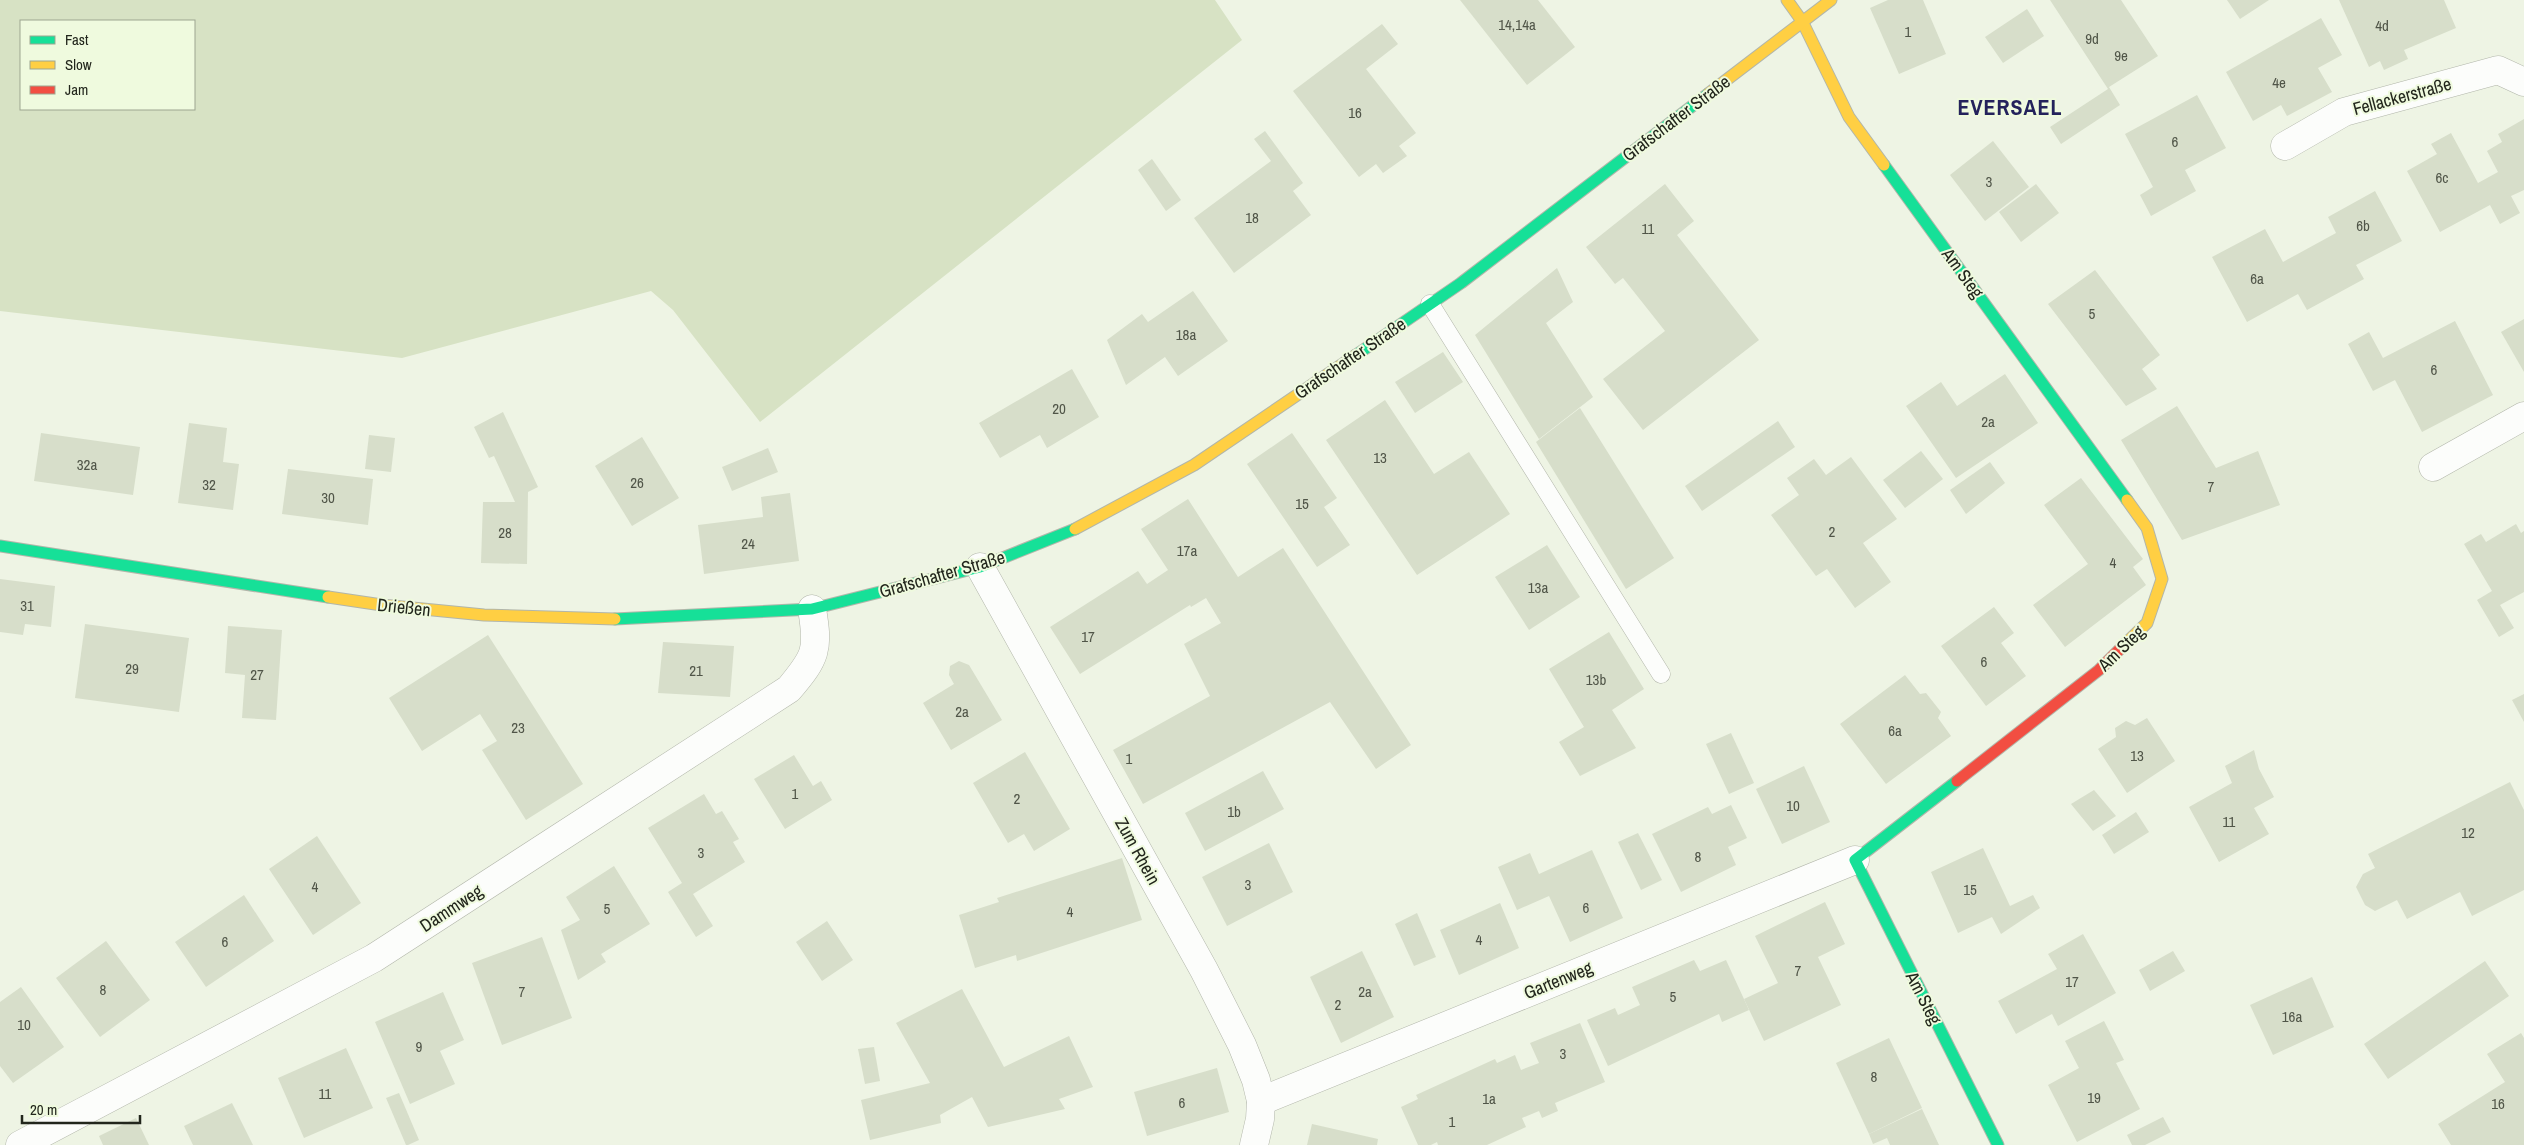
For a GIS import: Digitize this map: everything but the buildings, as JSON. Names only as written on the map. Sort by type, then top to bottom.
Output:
[{"type":"street","name":"Am Steg","points":[[1787,0],[1802,21],[1849,117],[2147,528],[2162,579],[2147,623],[2099,670],[1855,860],[1998,1145]]},
{"type":"street","name":"Grafschafter Straße","points":[[812,609],[980,567],[1066,534],[1194,465],[1461,283],[1831,0]]},
{"type":"street","name":"Fellackerstraße","points":[[2285,146],[2344,112],[2498,70],[2524,82]]},
{"type":"street","points":[[2434,467],[2524,416]]},
{"type":"street","name":"Drießen","points":[[0,546],[382,605],[484,615],[630,620],[812,609]]},
{"type":"street","name":"Zum Rhein","points":[[980,567],[1204,970],[1242,1045],[1256,1080],[1261,1101],[1260,1119],[1254,1145]]},
{"type":"street","name":"Dammweg","points":[[20,1145],[374,958],[789,688],[808,666],[817,639],[812,609]]},
{"type":"street","name":"Gartenweg","points":[[1261,1101],[1855,860]]},
{"type":"lane","points":[[1430,304],[1662,674]]},
{"type":"green space","points":[[0,0],[1215,0],[1242,40],[760,422],[673,310],[651,291],[402,358],[0,311]]},
{"type":"traffic: fast","points":[[1356,355],[1461,283],[1708,94]]},
{"type":"traffic: fast","points":[[1884,165],[2127,500]]},
{"type":"traffic: fast","points":[[615,619],[812,609],[980,567],[1075,529]]},
{"type":"traffic: fast","points":[[0,546],[328,597]]},
{"type":"traffic: fast","points":[[1957,781],[1855,860],[1998,1145]]},
{"type":"traffic: slow","points":[[1787,0],[1802,21],[1849,117],[1884,165]]},
{"type":"traffic: slow","points":[[1708,94],[1831,0]]},
{"type":"traffic: slow","points":[[1075,529],[1194,465],[1356,355]]},
{"type":"traffic: slow","points":[[2122,647],[2147,623],[2162,579],[2147,528],[2127,500]]},
{"type":"traffic: slow","points":[[328,597],[382,605],[484,615],[615,619]]},
{"type":"traffic: jam","points":[[1957,781],[2099,670],[2122,647]]},
{"type":"district","name":"EVERSAEL","points":[[2010,107]]}]
